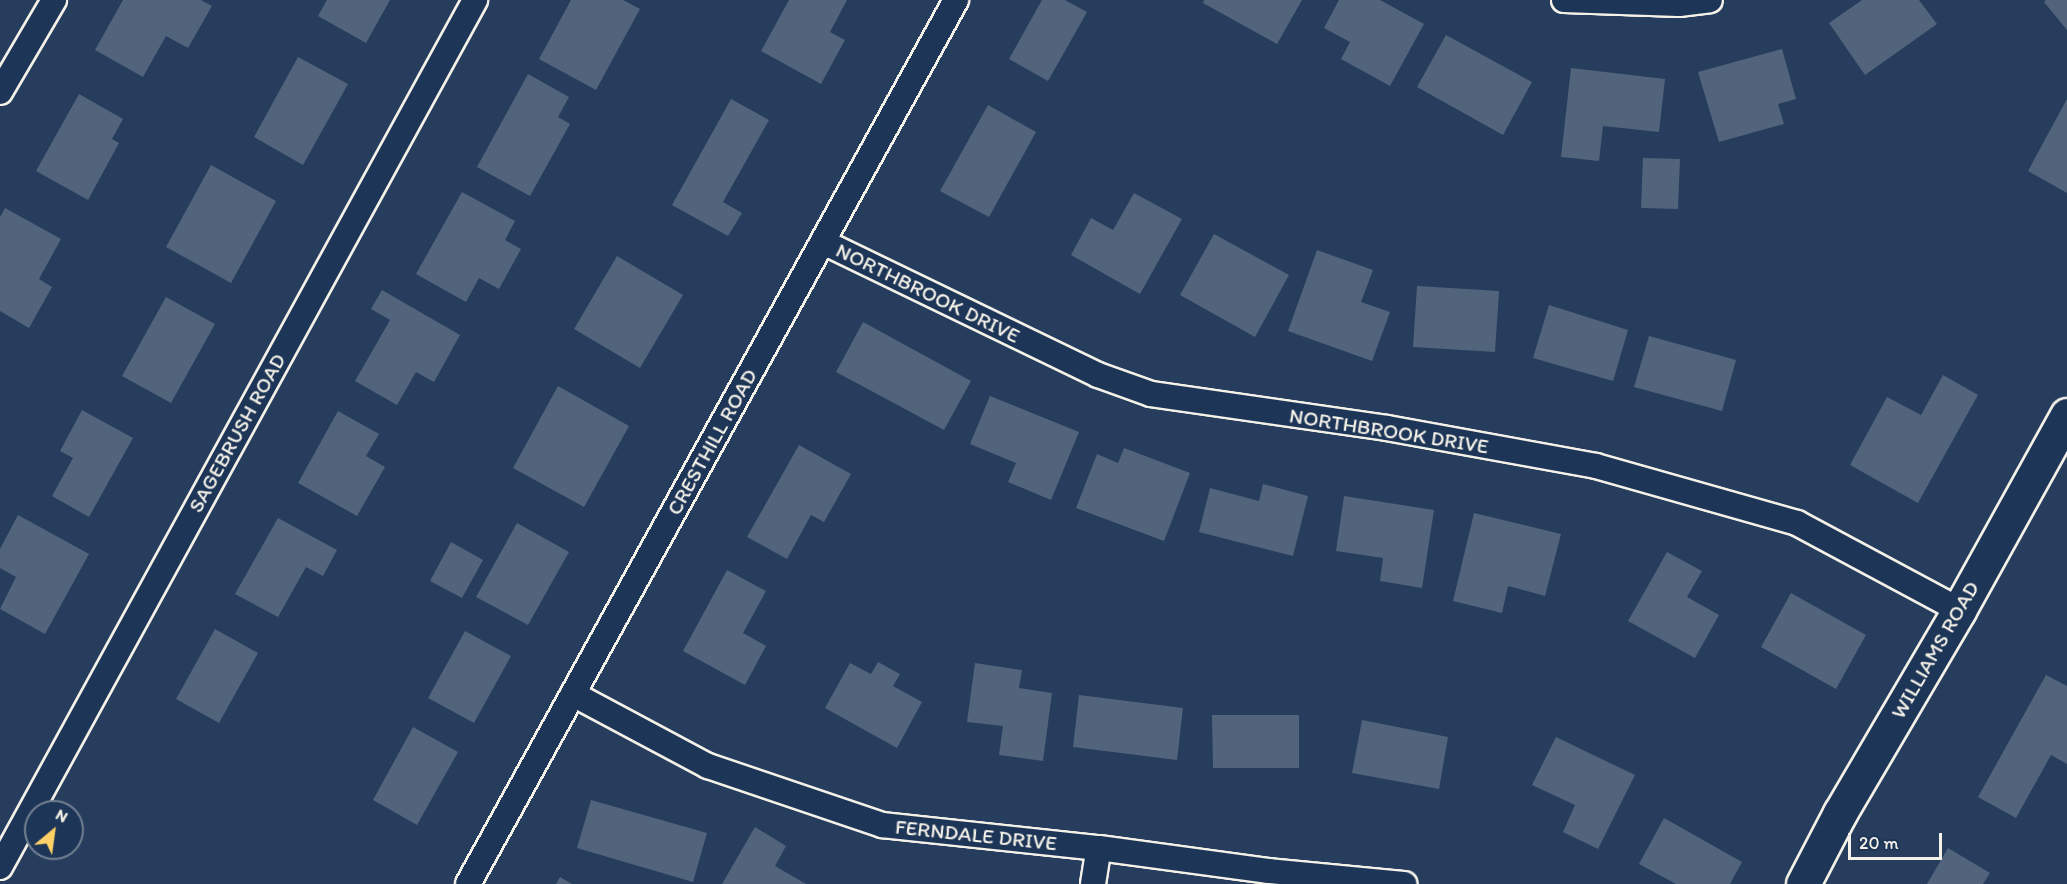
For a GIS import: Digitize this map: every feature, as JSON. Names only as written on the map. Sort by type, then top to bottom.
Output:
[{"type":"street","points":[[0,92],[54,0]]},
{"type":"street","name":"SAGEBRUSH ROAD","points":[[0,867],[475,0]]},
{"type":"street","name":"CRESTHILL ROAD","points":[[468,884],[956,0]]},
{"type":"street","points":[[1564,0],[1679,4],[1710,0]]},
{"type":"street","name":"NORTHBROOK DRIVE","points":[[823,242],[1098,375],[1151,394],[1387,428],[1596,466],[1797,523],[1959,610]]},
{"type":"street","name":"WILLIAMS ROAD","points":[[1803,884],[1840,813],[1959,610],[2067,415]]},
{"type":"street","name":"FERNDALE DRIVE","points":[[573,694],[708,766],[882,825],[1099,848],[1269,871],[1404,884]]},
{"type":"street","points":[[1093,884],[1099,848]]},
{"type":"building","points":[[123,0],[201,0],[212,6],[188,48],[166,36],[143,77],[95,50]]},
{"type":"building","points":[[327,0],[390,0],[366,43],[318,16]]},
{"type":"building","points":[[571,0],[623,0],[640,9],[596,90],[539,59]]},
{"type":"building","points":[[789,0],[847,0],[830,32],[845,40],[821,84],[761,51]]},
{"type":"building","points":[[1042,0],[1065,0],[1087,12],[1048,81],[1009,59]]},
{"type":"building","points":[[1204,0],[1302,0],[1277,44],[1203,3]]},
{"type":"building","points":[[1339,0],[1380,0],[1424,24],[1390,86],[1341,59],[1350,42],[1324,28]]},
{"type":"building","points":[[1862,0],[1919,0],[1937,24],[1865,75],[1829,23]]},
{"type":"building","points":[[2046,0],[2067,0],[2067,30],[2044,2]]},
{"type":"building","points":[[1446,35],[1532,82],[1503,135],[1417,87]]},
{"type":"building","points":[[1782,49],[1796,99],[1778,104],[1784,124],[1719,142],[1698,72]]},
{"type":"building","points":[[298,57],[348,84],[303,165],[254,137]]},
{"type":"building","points":[[1571,68],[1665,79],[1659,132],[1603,126],[1599,161],[1561,157]]},
{"type":"building","points":[[528,74],[569,97],[558,117],[570,124],[530,196],[477,167]]},
{"type":"building","points":[[79,94],[123,119],[112,139],[119,143],[88,200],[36,171]]},
{"type":"building","points":[[731,99],[769,120],[723,202],[742,213],[728,236],[672,205]]},
{"type":"building","points":[[2067,99],[2067,193],[2028,171]]},
{"type":"building","points":[[988,105],[1036,132],[989,217],[940,191]]},
{"type":"building","points":[[1643,158],[1680,159],[1678,209],[1641,208]]},
{"type":"building","points":[[211,165],[276,201],[231,283],[166,247]]},
{"type":"building","points":[[462,192],[515,221],[505,240],[521,249],[499,289],[479,278],[466,302],[416,274]]},
{"type":"building","points":[[1134,193],[1182,219],[1140,294],[1071,255],[1091,218],[1113,230]]},
{"type":"building","points":[[5,208],[61,239],[39,279],[52,287],[29,328],[0,311],[0,217]]},
{"type":"building","points":[[1214,234],[1289,275],[1255,337],[1180,295]]},
{"type":"building","points":[[1317,250],[1373,270],[1361,302],[1390,312],[1372,361],[1288,331]]},
{"type":"building","points":[[617,256],[683,295],[640,368],[574,329]]},
{"type":"building","points":[[1417,286],[1499,291],[1495,352],[1413,347]]},
{"type":"building","points":[[382,290],[460,335],[434,382],[416,372],[397,405],[355,381],[390,320],[371,309]]},
{"type":"building","points":[[166,297],[215,324],[171,403],[122,376]]},
{"type":"building","points":[[1549,305],[1628,330],[1613,381],[1533,358]]},
{"type":"building","points":[[863,322],[971,381],[944,430],[836,372]]},
{"type":"building","points":[[1649,336],[1736,360],[1722,411],[1634,387]]},
{"type":"building","points":[[1943,375],[1978,395],[1918,503],[1850,465],[1887,397],[1921,415]]},
{"type":"building","points":[[558,386],[629,426],[584,507],[513,468]]},
{"type":"building","points":[[990,396],[1079,432],[1051,500],[1008,482],[1016,463],[970,444]]},
{"type":"building","points":[[82,410],[133,438],[89,517],[52,496],[73,458],[60,451]]},
{"type":"building","points":[[338,411],[379,434],[366,456],[385,467],[357,516],[298,483]]},
{"type":"building","points":[[799,445],[851,474],[824,522],[811,515],[787,559],[747,537]]},
{"type":"building","points":[[1124,448],[1190,473],[1164,541],[1076,508],[1097,454],[1118,463]]},
{"type":"building","points":[[1263,484],[1308,496],[1293,556],[1199,532],[1210,488],[1259,501]]},
{"type":"building","points":[[1344,496],[1434,510],[1422,588],[1380,581],[1383,558],[1336,551]]},
{"type":"building","points":[[1474,513],[1561,534],[1545,596],[1508,586],[1502,613],[1453,601]]},
{"type":"building","points":[[18,515],[89,554],[45,634],[0,609],[16,577],[0,568],[0,549]]},
{"type":"building","points":[[278,518],[337,550],[323,576],[306,567],[278,617],[235,594]]},
{"type":"building","points":[[517,523],[569,552],[528,625],[476,597]]},
{"type":"building","points":[[451,542],[483,560],[462,598],[430,581]]},
{"type":"building","points":[[1667,552],[1702,571],[1687,597],[1719,615],[1695,658],[1628,621]]},
{"type":"building","points":[[727,570],[766,591],[743,633],[766,646],[745,685],[683,651]]},
{"type":"building","points":[[1791,593],[1866,635],[1836,689],[1761,647]]},
{"type":"building","points":[[215,629],[258,653],[219,723],[176,699]]},
{"type":"building","points":[[465,631],[511,656],[474,723],[428,698]]},
{"type":"building","points":[[878,662],[900,674],[893,686],[922,702],[897,748],[825,708],[850,663],[871,674]]},
{"type":"building","points":[[975,663],[1022,670],[1019,688],[1052,693],[1043,761],[999,755],[1003,726],[967,722]]},
{"type":"building","points":[[2046,675],[2067,686],[2067,764],[2051,755],[2016,818],[1978,797]]},
{"type":"building","points":[[1079,695],[1183,708],[1177,760],[1073,747]]},
{"type":"building","points":[[1212,715],[1299,715],[1299,768],[1213,768]]},
{"type":"building","points":[[1362,720],[1448,737],[1439,789],[1352,773]]},
{"type":"building","points":[[413,727],[458,752],[417,825],[373,800]]},
{"type":"building","points":[[1556,737],[1635,775],[1598,849],[1563,832],[1575,805],[1532,785]]},
{"type":"building","points":[[591,800],[707,833],[693,882],[577,848]]},
{"type":"building","points":[[1664,818],[1742,862],[1730,884],[1676,884],[1639,864]]},
{"type":"building","points":[[755,827],[786,846],[775,866],[806,884],[722,884]]},
{"type":"building","points":[[1948,848],[1990,873],[1983,884],[1927,884]]},
{"type":"building","points":[[560,877],[572,884],[556,884]]}]
